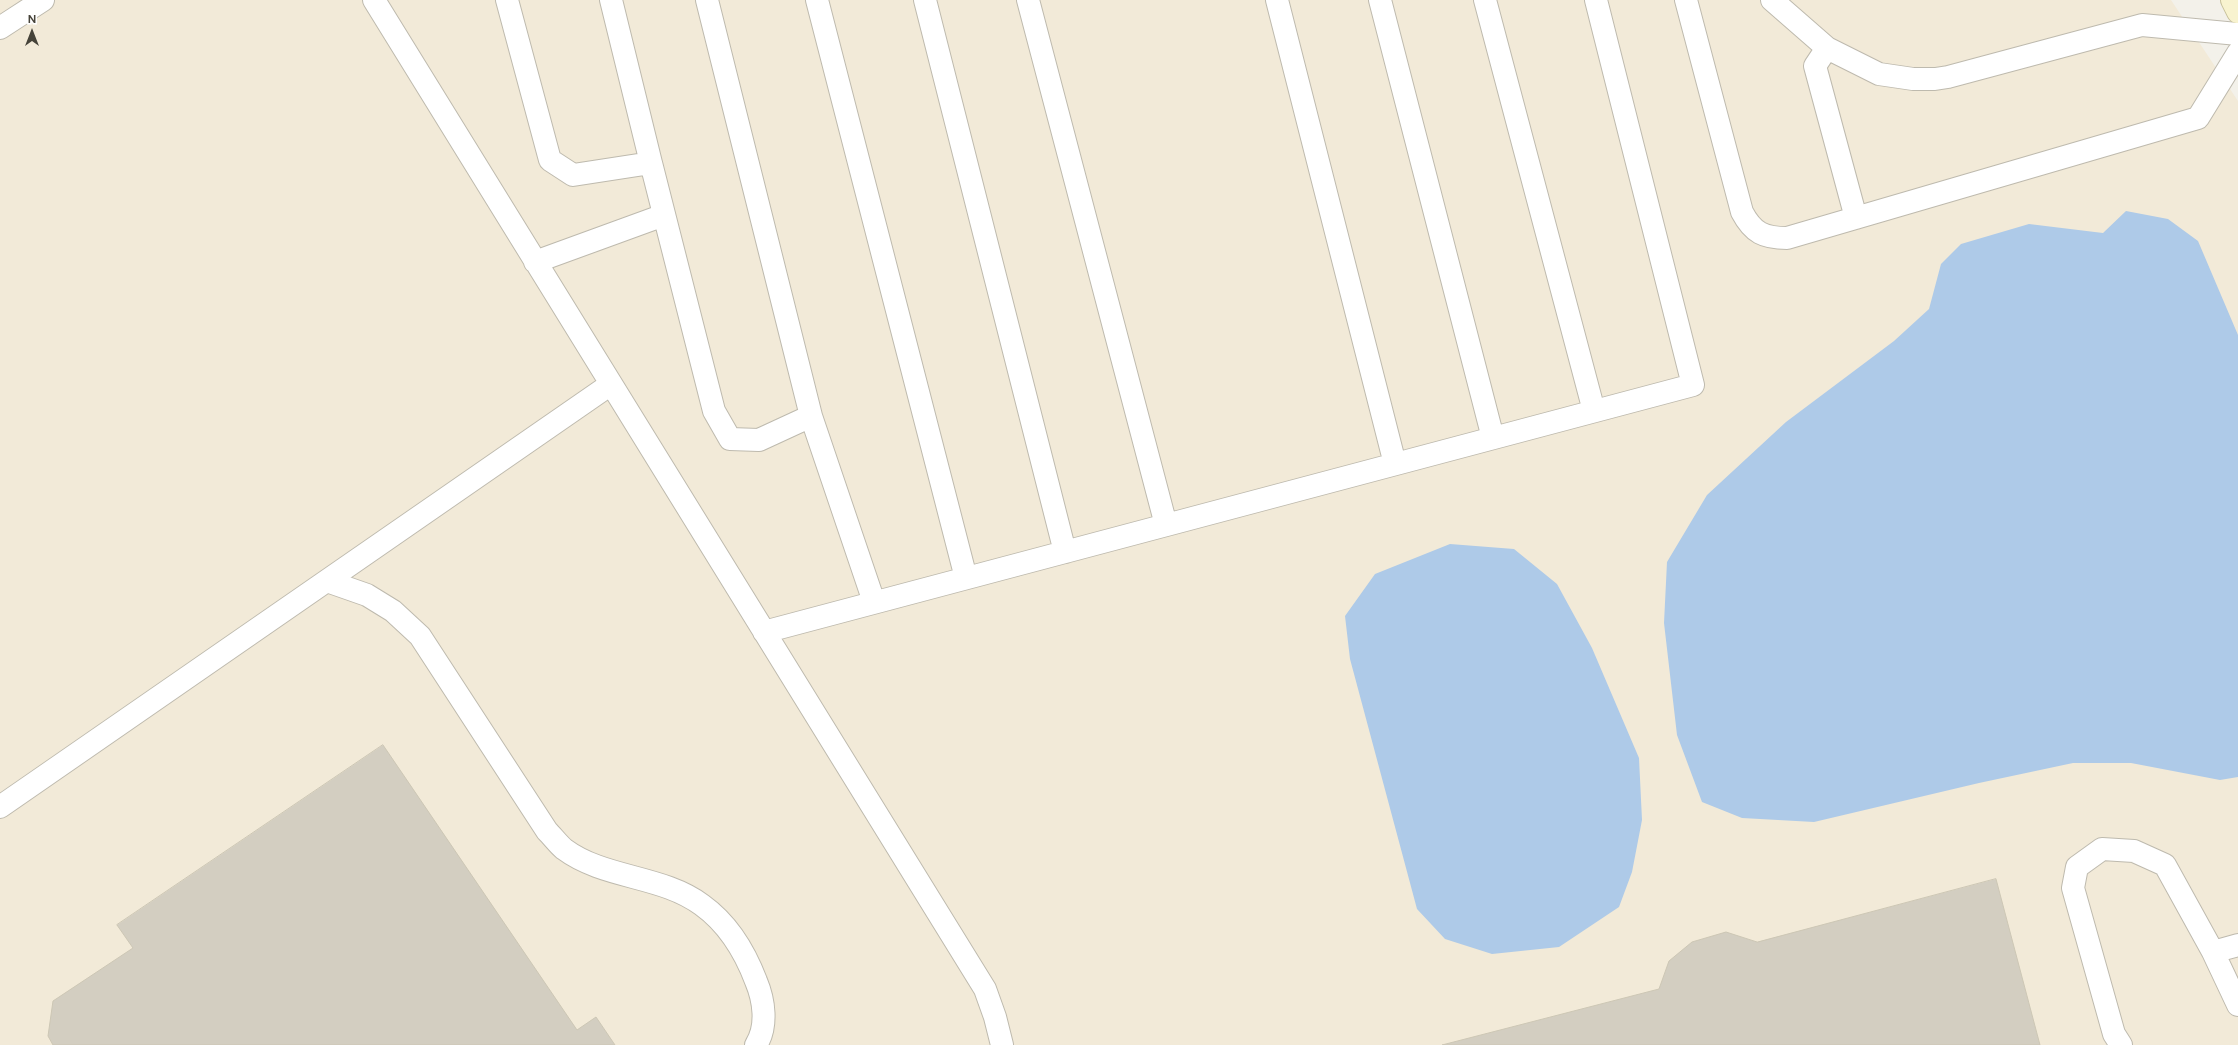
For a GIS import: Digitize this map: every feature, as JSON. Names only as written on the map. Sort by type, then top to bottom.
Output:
[{"type":"main road","points":[[2232,0],[2238,12]]},
{"type":"lane","points":[[0,28],[43,0]]},
{"type":"lane","points":[[374,0],[985,989],[995,1017],[1002,1045]]},
{"type":"lane","points":[[507,0],[550,160],[573,176],[651,163]]},
{"type":"lane","points":[[612,0],[651,163],[714,411],[730,439],[759,440],[811,416]]},
{"type":"lane","points":[[707,0],[811,416],[874,602]]},
{"type":"lane","points":[[818,0],[966,578]]},
{"type":"lane","points":[[925,0],[1065,552]]},
{"type":"lane","points":[[1028,0],[1166,525]]},
{"type":"lane","points":[[1277,0],[1395,464]]},
{"type":"lane","points":[[1380,0],[1492,438]]},
{"type":"lane","points":[[1485,0],[1594,411]]},
{"type":"lane","points":[[764,632],[1693,385],[1596,0]]},
{"type":"lane","points":[[1686,0],[1737,195],[1749,225],[1760,234],[1773,238],[1787,238],[2198,118],[2238,53]]},
{"type":"lane","points":[[1772,0],[1827,48],[1880,74],[1935,79],[2142,25],[2238,34]]},
{"type":"lane","points":[[1827,48],[1815,66],[1856,218]]},
{"type":"lane","points":[[535,262],[664,215]]},
{"type":"lane","points":[[0,807],[611,384]]},
{"type":"lane","points":[[327,581],[367,595],[393,611],[420,636],[548,832],[564,849],[594,865],[676,891],[702,905],[730,932],[751,969],[762,995],[764,1020],[756,1045]]},
{"type":"lane","points":[[2121,1045],[2114,1034],[2073,888],[2077,867],[2102,849],[2134,851],[2166,865],[2213,952],[2238,1005]]},
{"type":"lane","points":[[2213,952],[2238,945]]},
{"type":"shaded area","points":[[0,0],[2171,0],[2238,101],[2238,1045],[0,1045]]},
{"type":"water","points":[[2126,211],[2168,219],[2198,241],[2238,335],[2238,777],[2220,780],[2131,763],[2073,763],[1979,783],[1814,822],[1742,818],[1702,802],[1677,735],[1664,623],[1667,562],[1707,495],[1786,422],[1894,341],[1929,309],[1941,264],[1961,244],[2029,224],[2103,233]]},
{"type":"water","points":[[1450,544],[1514,549],[1557,584],[1592,648],[1639,758],[1642,820],[1632,872],[1619,907],[1559,947],[1492,954],[1445,939],[1417,909],[1350,659],[1345,616],[1375,574]]},
{"type":"building","points":[[383,745],[577,1030],[596,1017],[615,1045],[53,1045],[48,1036],[53,1001],[133,948],[117,925]]},
{"type":"building","points":[[1996,879],[2040,1045],[1442,1045],[1659,989],[1669,961],[1692,942],[1726,932],[1757,942]]}]
